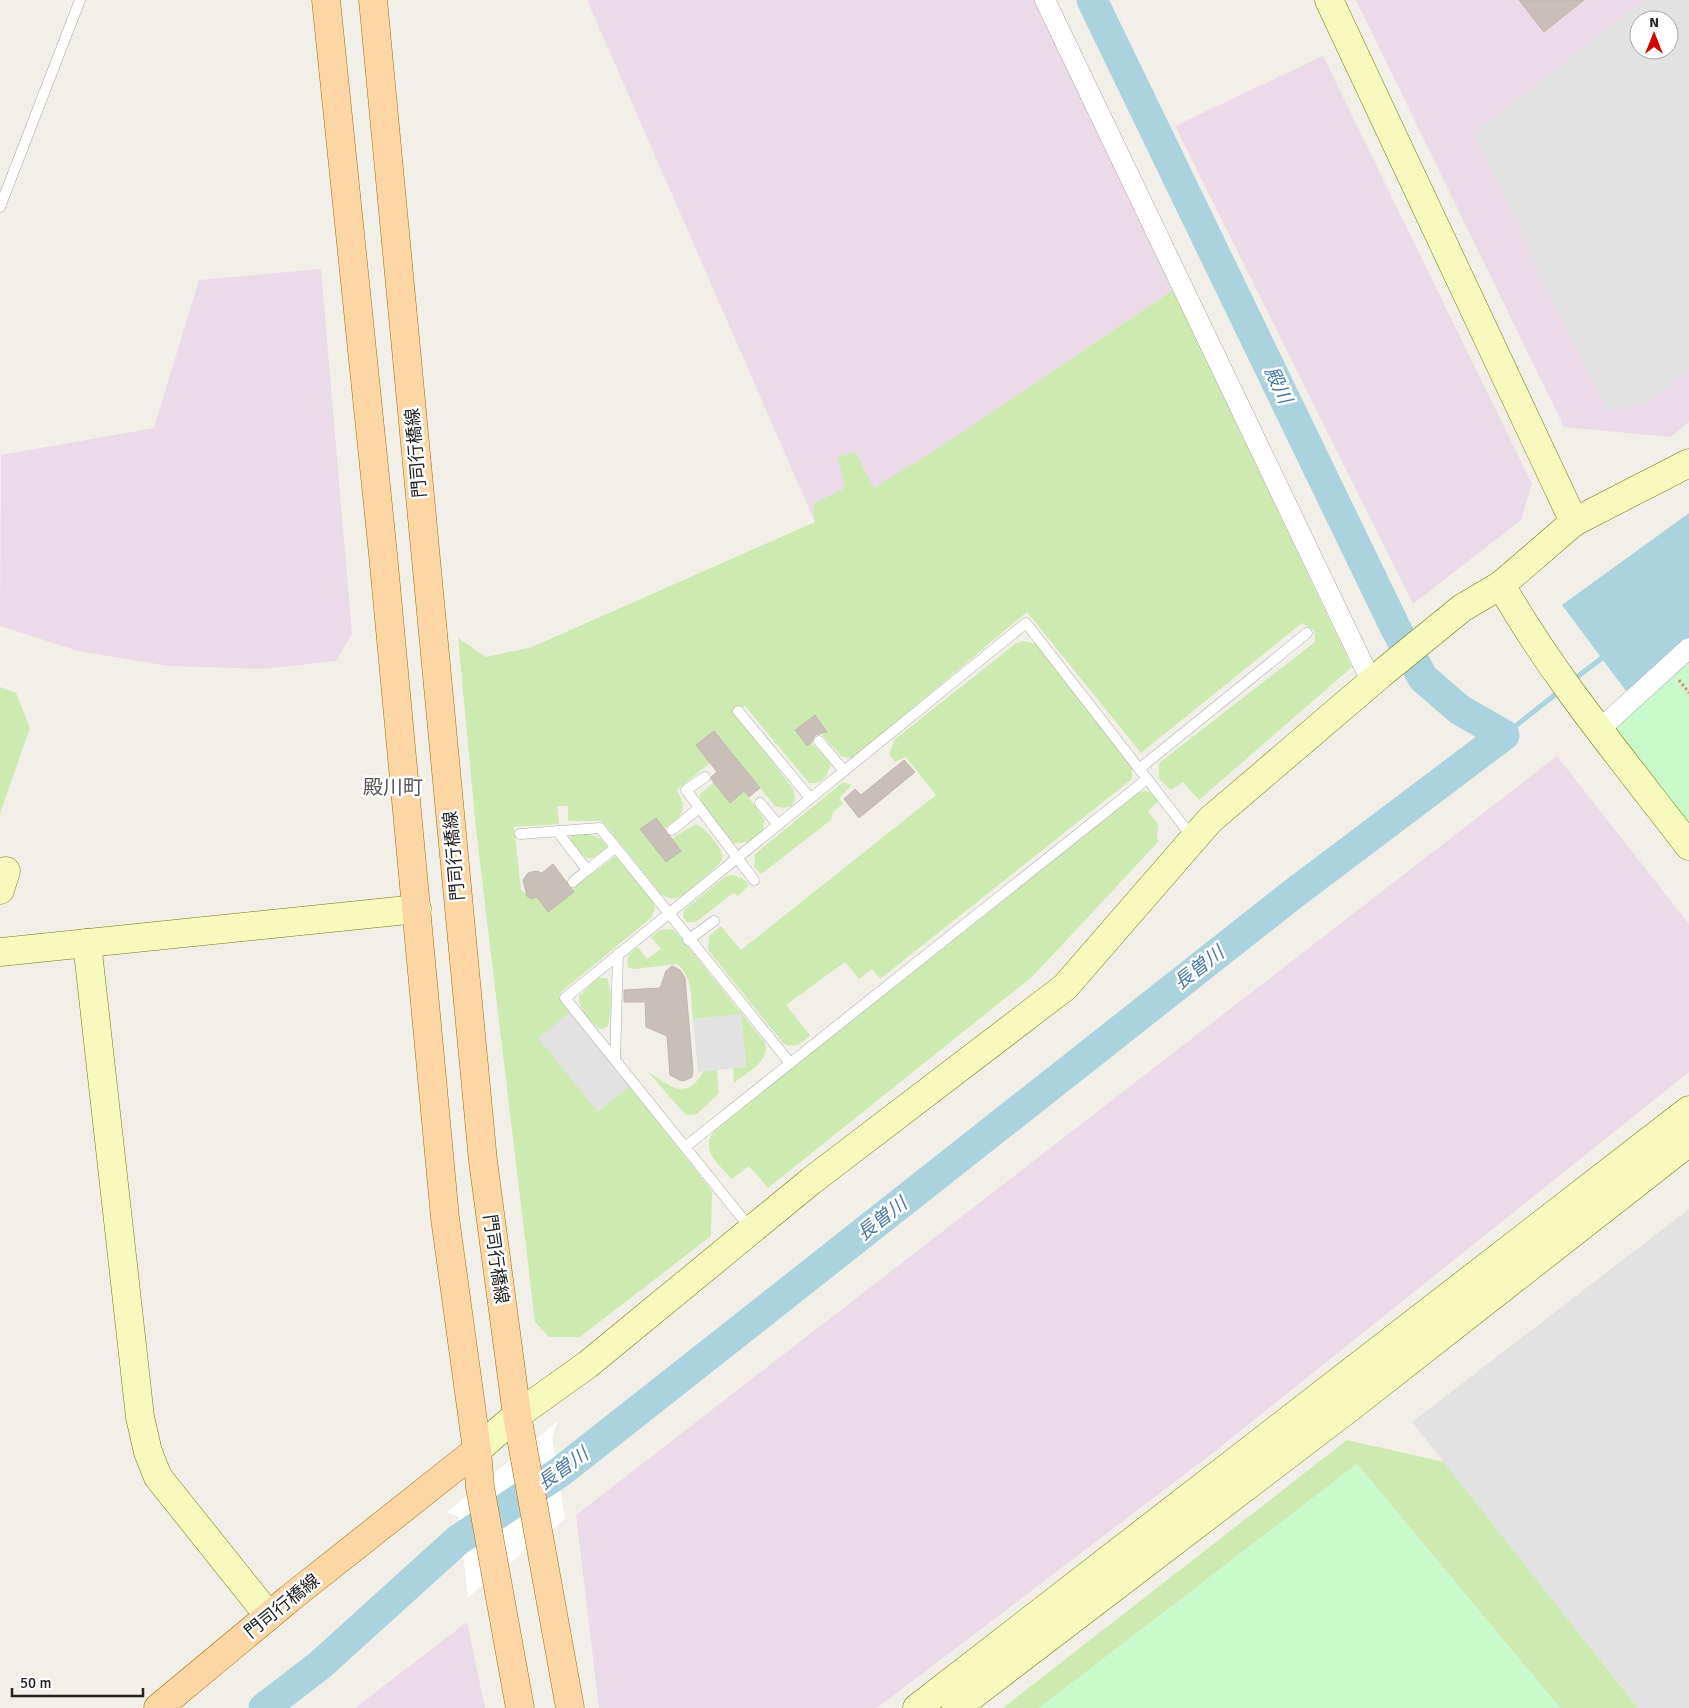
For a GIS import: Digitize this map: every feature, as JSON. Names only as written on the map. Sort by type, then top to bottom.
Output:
[{"type":"main road","points":[[326,0],[384,564],[445,1218],[477,1450],[480,1487],[520,1708]]},
{"type":"main road","name":"門司行橋線","points":[[373,0],[483,1161],[517,1415],[570,1708]]},
{"type":"main road","name":"門司行橋線","points":[[158,1708],[269,1616],[477,1450]]},
{"type":"street","points":[[1045,0],[1377,678]]},
{"type":"street","points":[[1329,0],[1574,522]]},
{"type":"street","points":[[477,1450],[517,1415],[587,1365],[752,1230],[912,1103],[1065,987],[1210,820],[1462,608],[1501,585],[1574,522],[1689,463]]},
{"type":"street","points":[[1501,585],[1522,621],[1600,729],[1689,846]]},
{"type":"street","points":[[1600,729],[1689,648]]},
{"type":"street","points":[[0,952],[417,909]]},
{"type":"street","points":[[87,943],[140,1417],[148,1452],[158,1477],[269,1616]]},
{"type":"street","points":[[917,1708],[1689,1110]]},
{"type":"street","points":[[956,1708],[1345,1411],[1689,1142]]},
{"type":"lane","points":[[0,207],[80,0]]},
{"type":"lane","points":[[752,1230],[565,998],[1026,623],[1193,839]]},
{"type":"lane","points":[[1139,769],[1307,634]]},
{"type":"lane","points":[[738,711],[810,798]]},
{"type":"lane","points":[[819,741],[844,771]]},
{"type":"lane","points":[[705,777],[686,790],[754,880]]},
{"type":"lane","points":[[685,1147],[1147,779]]},
{"type":"lane","points":[[760,803],[778,825]]},
{"type":"lane","points":[[672,830],[699,808]]},
{"type":"lane","points":[[520,834],[600,828],[667,915],[790,1063]]},
{"type":"lane","points":[[557,831],[587,870]]},
{"type":"lane","points":[[573,882],[615,848]]},
{"type":"lane","points":[[688,940],[714,921]]},
{"type":"lane","points":[[615,1060],[618,954]]},
{"type":"shaded area","points":[[587,0],[1035,0],[1190,326],[815,522]]},
{"type":"shaded area","points":[[1356,0],[1689,0],[1689,422],[1670,437],[1564,427]]},
{"type":"shaded area","points":[[1644,0],[1689,0],[1689,370],[1649,402],[1607,411],[1473,134],[1629,12],[1629,60],[1679,60],[1679,10],[1631,10]]},
{"type":"shaded area","points":[[1323,56],[1532,484],[1521,520],[1413,604],[1175,126]]},
{"type":"shaded area","points":[[321,269],[352,634],[336,661],[262,669],[169,666],[78,651],[0,626],[1,455],[154,428],[199,280]]},
{"type":"shaded area","points":[[1557,756],[1689,924],[1689,1072],[1214,1452],[877,1708],[599,1708],[576,1515]]},
{"type":"shaded area","points":[[570,1012],[630,1086],[598,1112],[538,1038]]},
{"type":"shaded area","points":[[741,1014],[746,1067],[698,1072],[693,1019]]},
{"type":"shaded area","points":[[1689,1209],[1689,1708],[1638,1708],[1412,1422]]},
{"type":"shaded area","points":[[467,1622],[485,1708],[355,1708]]},
{"type":"green space","points":[[1173,290],[1352,667],[1199,800],[1183,782],[1171,790],[1159,779],[1159,763],[1315,642],[1314,630],[1302,623],[1141,753],[1027,612],[853,758],[842,757],[822,735],[827,731],[815,715],[795,729],[806,746],[811,742],[831,764],[826,776],[821,781],[809,783],[745,706],[735,713],[793,789],[795,798],[792,806],[783,808],[775,806],[714,731],[696,745],[710,763],[677,790],[683,804],[682,812],[664,829],[655,818],[641,829],[666,862],[681,851],[671,839],[696,824],[708,833],[719,847],[723,856],[720,863],[683,896],[672,899],[662,895],[602,821],[568,821],[568,806],[557,806],[559,824],[514,827],[521,890],[531,898],[537,897],[548,911],[574,893],[572,889],[617,855],[653,899],[655,909],[651,918],[561,992],[559,997],[712,1191],[711,1236],[580,1337],[549,1337],[535,1322],[476,829],[458,638],[486,657],[532,647],[815,522],[813,504],[845,488],[838,457],[855,452],[874,488],[948,442]]},
{"type":"green space","points":[[1022,641],[1036,644],[1132,766],[1132,779],[880,979],[872,969],[859,979],[845,962],[786,1005],[810,1035],[801,1043],[792,1046],[784,1044],[708,950],[709,936],[721,926],[741,950],[936,795],[906,757],[895,762],[889,754],[895,739],[1015,644]]},
{"type":"green space","points":[[1689,648],[1689,846],[1600,729]]},
{"type":"green space","points":[[0,687],[16,693],[30,728],[0,813]]},
{"type":"green space","points":[[714,782],[730,803],[744,791],[765,820],[763,830],[748,842],[733,843],[700,804],[700,794]]},
{"type":"green space","points":[[843,782],[852,785],[839,798],[843,804],[833,812],[831,820],[761,874],[754,867],[755,854]]},
{"type":"green space","points":[[1145,791],[1154,793],[1159,800],[1148,811],[1158,824],[1157,840],[1159,841],[1033,976],[768,1188],[749,1166],[732,1179],[716,1162],[709,1150],[709,1143],[716,1129],[1138,793]]},
{"type":"green space","points":[[590,834],[601,839],[608,848],[590,859],[577,850],[572,843],[570,835]]},
{"type":"green space","points":[[733,875],[742,878],[749,885],[738,896],[733,893],[696,922],[687,922],[683,917],[684,910],[726,876]]},
{"type":"green space","points":[[672,929],[765,1043],[766,1049],[761,1061],[734,1083],[733,1068],[746,1067],[741,1015],[693,1019],[689,981],[677,964],[629,968],[627,961],[633,951],[638,947],[647,959],[661,949],[651,937],[660,930]]},
{"type":"green space","points":[[598,978],[607,978],[611,995],[608,1026],[602,1029],[589,1020],[579,1001],[579,996]]},
{"type":"green space","points":[[717,1070],[719,1093],[697,1114],[687,1115],[648,1072],[678,1089],[685,1089],[697,1081],[704,1071]]},
{"type":"green space","points":[[1347,1440],[1444,1462],[1638,1708],[1560,1708],[1357,1464],[1039,1708],[1003,1708]]},
{"type":"green space","points":[[1357,1464],[1560,1708],[1039,1708]]},
{"type":"water","points":[[1689,513],[1689,648],[1632,699],[1562,605]]},
{"type":"pier","points":[[558,1421],[552,1438],[565,1519],[468,1597],[459,1517],[447,1512]]},
{"type":"building","points":[[1519,0],[1584,0],[1544,32]]},
{"type":"building","points":[[815,715],[827,732],[815,735],[812,742],[807,746],[795,730]]},
{"type":"building","points":[[714,731],[760,788],[749,797],[744,791],[730,803],[711,779],[717,772],[696,745]]},
{"type":"building","points":[[904,760],[915,772],[859,818],[844,799],[855,789],[861,795]]},
{"type":"building","points":[[656,818],[681,851],[666,862],[640,829]]},
{"type":"building","points":[[553,864],[574,892],[548,912],[537,897],[531,899],[527,896],[523,880],[528,873],[536,871],[542,873]]},
{"type":"building","points":[[672,966],[680,970],[685,978],[693,1070],[692,1077],[681,1081],[670,1075],[667,1036],[646,1027],[645,1002],[624,1002],[624,990],[660,988],[666,971]]},
{"type":"waterway","name":"長曽川","points":[[264,1708],[320,1665],[458,1540],[560,1472],[1293,894],[1504,735],[1460,710],[1423,678],[1396,629],[1092,0]]},
{"type":"waterway","points":[[1573,680],[1606,655]]},
{"type":"waterway","points":[[1504,735],[1561,690]]},
{"type":"district","name":"殿川町","points":[[393,787]]},
{"type":"water label","name":"殿川","points":[[1278,385]]}]
